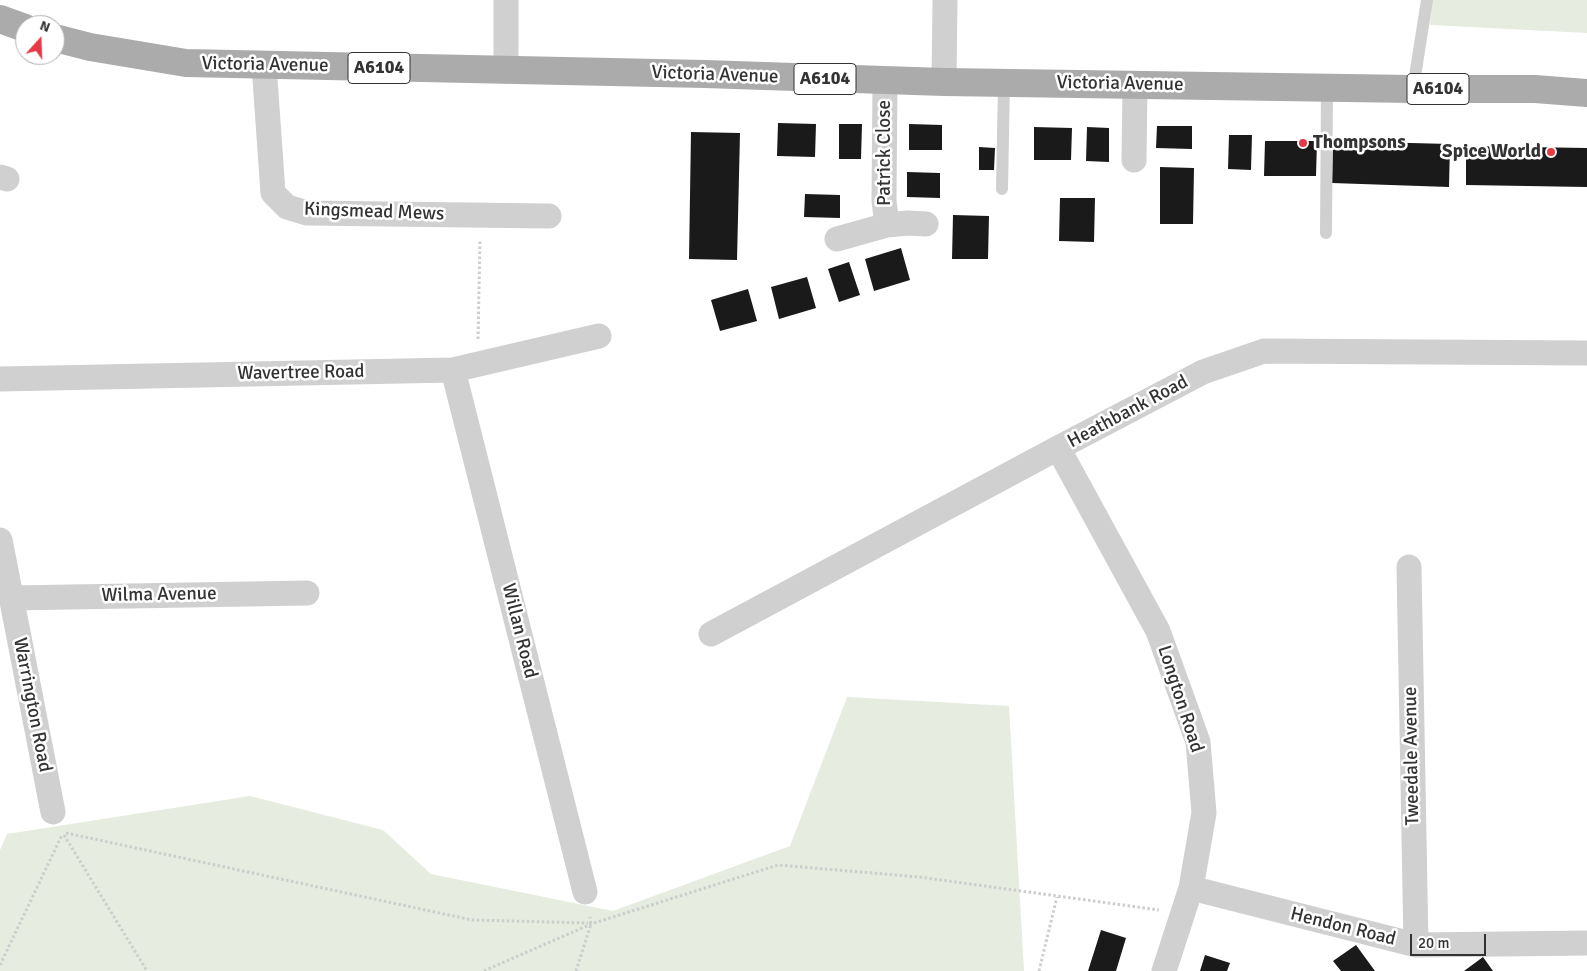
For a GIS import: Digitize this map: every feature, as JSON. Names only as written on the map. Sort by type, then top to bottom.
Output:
[{"type":"main road","points":[[0,19],[15,24]]},
{"type":"main road","name":"Victoria Avenue","points":[[65,41],[132,55],[186,63],[706,74],[885,81],[1413,89],[1535,89],[1587,93]]},
{"type":"street","points":[[506,0],[506,71]]},
{"type":"street","points":[[944,82],[945,0]]},
{"type":"street","name":"Kingsmead Mews","points":[[264,65],[273,193],[287,206],[307,213],[550,216]]},
{"type":"street","name":"Patrick Close","points":[[885,81],[884,201],[886,225]]},
{"type":"street","points":[[1134,160],[1135,84]]},
{"type":"street","name":"Patrick Close","points":[[837,239],[886,225],[926,224]]},
{"type":"street","name":"Wavertree Road","points":[[0,379],[452,370],[598,336]]},
{"type":"street","name":"Heathbank Road","points":[[711,634],[1203,372],[1264,351],[1587,354]]},
{"type":"street","name":"Willan Road","points":[[452,370],[585,892]]},
{"type":"street","name":"Longton Road","points":[[1058,448],[1158,631],[1198,742],[1204,813],[1191,888],[1164,971]]},
{"type":"street","name":"Warrington Road","points":[[0,540],[58,822]]},
{"type":"street","name":"Tweedale Avenue","points":[[1409,567],[1416,945]]},
{"type":"street","name":"Wilma Avenue","points":[[11,598],[307,593]]},
{"type":"street","name":"Hendon Road","points":[[1191,888],[1416,945],[1587,943]]},
{"type":"lane","points":[[1413,89],[1427,0]]},
{"type":"lane","points":[[1002,189],[1004,83]]},
{"type":"lane","points":[[1326,233],[1327,87]]},
{"type":"path","points":[[478,364],[479,268]]},
{"type":"path","points":[[58,822],[472,920],[591,924]]},
{"type":"path","points":[[0,965],[58,822]]},
{"type":"path","points":[[58,822],[147,971]]},
{"type":"path","points":[[484,971],[591,924],[778,865],[919,877],[1184,913]]},
{"type":"path","points":[[1039,971],[1057,897]]},
{"type":"path","points":[[576,971],[591,924]]},
{"type":"shaded area","points":[[1432,0],[1587,0],[1587,33],[1430,25]]},
{"type":"shaded area","points":[[847,697],[1009,706],[1024,971],[0,971],[0,850],[7,834],[250,796],[383,830],[431,874],[613,911],[790,846]]},
{"type":"building","points":[[778,123],[816,124],[815,157],[777,156]]},
{"type":"building","points":[[839,124],[862,124],[861,159],[839,159]]},
{"type":"building","points":[[909,124],[942,125],[942,150],[909,150]]},
{"type":"building","points":[[1157,126],[1192,126],[1192,149],[1156,148]]},
{"type":"building","points":[[1034,127],[1072,128],[1071,160],[1034,160]]},
{"type":"building","points":[[1087,127],[1109,128],[1109,162],[1086,161]]},
{"type":"building","points":[[691,132],[740,133],[737,260],[689,259]]},
{"type":"building","points":[[1229,135],[1252,135],[1251,170],[1228,169]]},
{"type":"building","points":[[1265,141],[1317,141],[1316,176],[1264,176]]},
{"type":"building","points":[[1333,141],[1450,144],[1449,187],[1332,183]]},
{"type":"building","points":[[1466,146],[1587,148],[1587,187],[1466,185]]},
{"type":"building","points":[[979,147],[995,148],[994,170],[979,170]]},
{"type":"building","points":[[1160,167],[1194,168],[1193,224],[1160,224]]},
{"type":"building","points":[[907,172],[940,173],[940,198],[907,197]]},
{"type":"building","points":[[805,194],[840,195],[840,218],[804,217]]},
{"type":"building","points":[[1060,198],[1095,198],[1094,242],[1059,241]]},
{"type":"building","points":[[953,215],[989,216],[988,259],[952,259]]},
{"type":"building","points":[[901,248],[910,280],[874,291],[865,259]]},
{"type":"building","points":[[849,262],[860,295],[839,302],[828,269]]},
{"type":"building","points":[[807,277],[816,308],[779,319],[771,287]]},
{"type":"building","points":[[748,289],[757,321],[720,331],[711,300]]},
{"type":"building","points":[[1101,930],[1126,938],[1116,971],[1088,971]]},
{"type":"building","points":[[1356,945],[1375,971],[1341,971],[1333,961]]},
{"type":"building","points":[[1205,955],[1230,963],[1227,971],[1200,971]]},
{"type":"building","points":[[1483,957],[1493,971],[1464,971]]},
{"type":"place","name":"Thompsons","points":[[1303,143]]},
{"type":"place","name":"Spice World","points":[[1551,152]]}]
